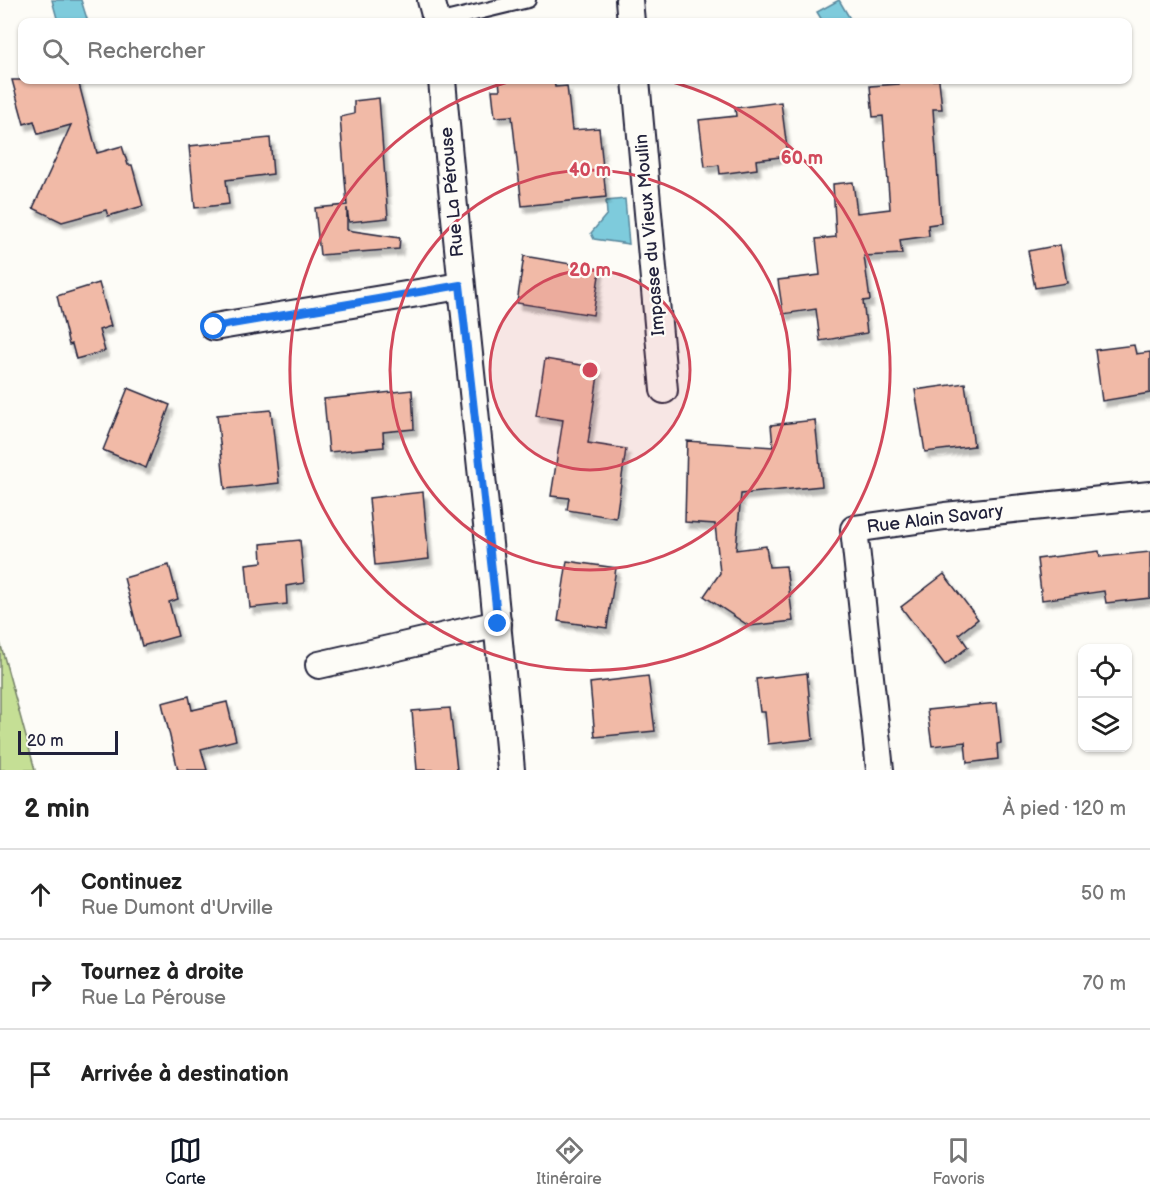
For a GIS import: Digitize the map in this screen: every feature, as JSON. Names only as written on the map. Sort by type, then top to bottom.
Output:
[{"type":"street","points":[[431,0],[436,18]]},
{"type":"street","points":[[629,0],[631,18]]},
{"type":"street","name":"Rue La Pérouse","points":[[442,84],[460,285],[498,624],[511,770]]},
{"type":"street","name":"Impasse du Vieux Moulin","points":[[636,84],[664,390]]},
{"type":"street","points":[[214,327],[460,285]]},
{"type":"street","name":"Rue Alain Savary","points":[[880,770],[854,529],[945,516],[1150,495]]},
{"type":"street","points":[[319,665],[498,624]]},
{"type":"lane","points":[[454,18],[528,0]]},
{"type":"green space","points":[[0,642],[35,770],[0,770]]},
{"type":"water","points":[[52,0],[81,0],[87,18],[57,18]]},
{"type":"water","points":[[839,0],[850,18],[821,18],[817,12]]},
{"type":"water","points":[[625,199],[629,244],[594,239],[591,233],[607,214],[606,201]]},
{"type":"building","points":[[12,80],[18,80],[18,84],[79,84],[97,153],[122,146],[128,165],[132,165],[143,206],[108,216],[106,210],[62,222],[33,208],[71,125],[38,134],[34,121],[24,124]]},
{"type":"building","points":[[499,84],[567,86],[572,130],[599,128],[606,197],[522,206],[512,116],[495,117],[492,90],[500,90]]},
{"type":"building","points":[[939,84],[942,109],[933,109],[941,223],[928,225],[929,236],[900,240],[902,254],[864,256],[870,300],[863,301],[867,333],[820,341],[816,309],[783,314],[778,280],[820,275],[816,239],[836,237],[833,184],[853,182],[857,213],[890,209],[883,116],[873,117],[870,86]]},
{"type":"building","points":[[379,98],[388,218],[349,222],[347,208],[347,230],[400,238],[399,249],[320,255],[315,208],[347,205],[340,117],[354,114],[354,101]]},
{"type":"building","points":[[781,102],[788,156],[756,160],[757,169],[720,174],[719,165],[705,167],[699,120],[736,116],[735,108]]},
{"type":"building","points":[[270,138],[273,174],[226,180],[229,204],[195,208],[189,146]]},
{"type":"building","points":[[1060,245],[1067,283],[1035,288],[1028,251]]},
{"type":"building","points":[[524,256],[600,269],[593,315],[517,303]]},
{"type":"building","points":[[99,283],[111,326],[99,330],[105,351],[76,359],[72,344],[69,345],[57,296]]},
{"type":"building","points":[[1134,345],[1136,354],[1150,352],[1150,393],[1102,401],[1095,350]]},
{"type":"building","points":[[545,359],[599,368],[588,443],[626,449],[616,518],[567,510],[569,498],[551,496],[563,420],[536,416]]},
{"type":"building","points":[[965,383],[974,446],[925,452],[915,390]]},
{"type":"building","points":[[128,388],[170,405],[146,468],[103,450]]},
{"type":"building","points":[[412,390],[414,429],[383,432],[384,447],[329,452],[324,399]]},
{"type":"building","points":[[271,410],[279,483],[225,489],[217,415]]},
{"type":"building","points":[[815,420],[822,486],[741,494],[736,550],[766,546],[769,567],[786,566],[793,621],[749,626],[704,596],[720,573],[715,524],[685,522],[687,441],[773,447],[771,425]]},
{"type":"building","points":[[423,492],[429,559],[375,565],[369,498]]},
{"type":"building","points":[[300,540],[304,583],[286,586],[287,604],[250,608],[246,564],[262,562],[261,544]]},
{"type":"building","points":[[1099,551],[1100,557],[1150,552],[1150,598],[1106,603],[1104,591],[1042,600],[1037,559]]},
{"type":"building","points":[[567,561],[616,568],[607,628],[558,621]]},
{"type":"building","points":[[169,565],[178,599],[169,602],[178,636],[142,646],[124,578]]},
{"type":"building","points":[[944,574],[978,619],[959,634],[968,647],[945,665],[901,607]]},
{"type":"building","points":[[807,673],[813,739],[768,744],[765,712],[760,712],[756,679]]},
{"type":"building","points":[[648,676],[655,731],[595,737],[590,683]]},
{"type":"building","points":[[189,696],[192,710],[227,702],[236,740],[201,749],[207,770],[178,770],[162,703]]},
{"type":"building","points":[[997,703],[1001,743],[997,744],[998,759],[967,763],[965,742],[932,746],[927,710]]},
{"type":"building","points":[[450,708],[457,770],[417,770],[412,711]]},
{"type":"route","points":[[214,327],[460,285],[498,624]]}]
